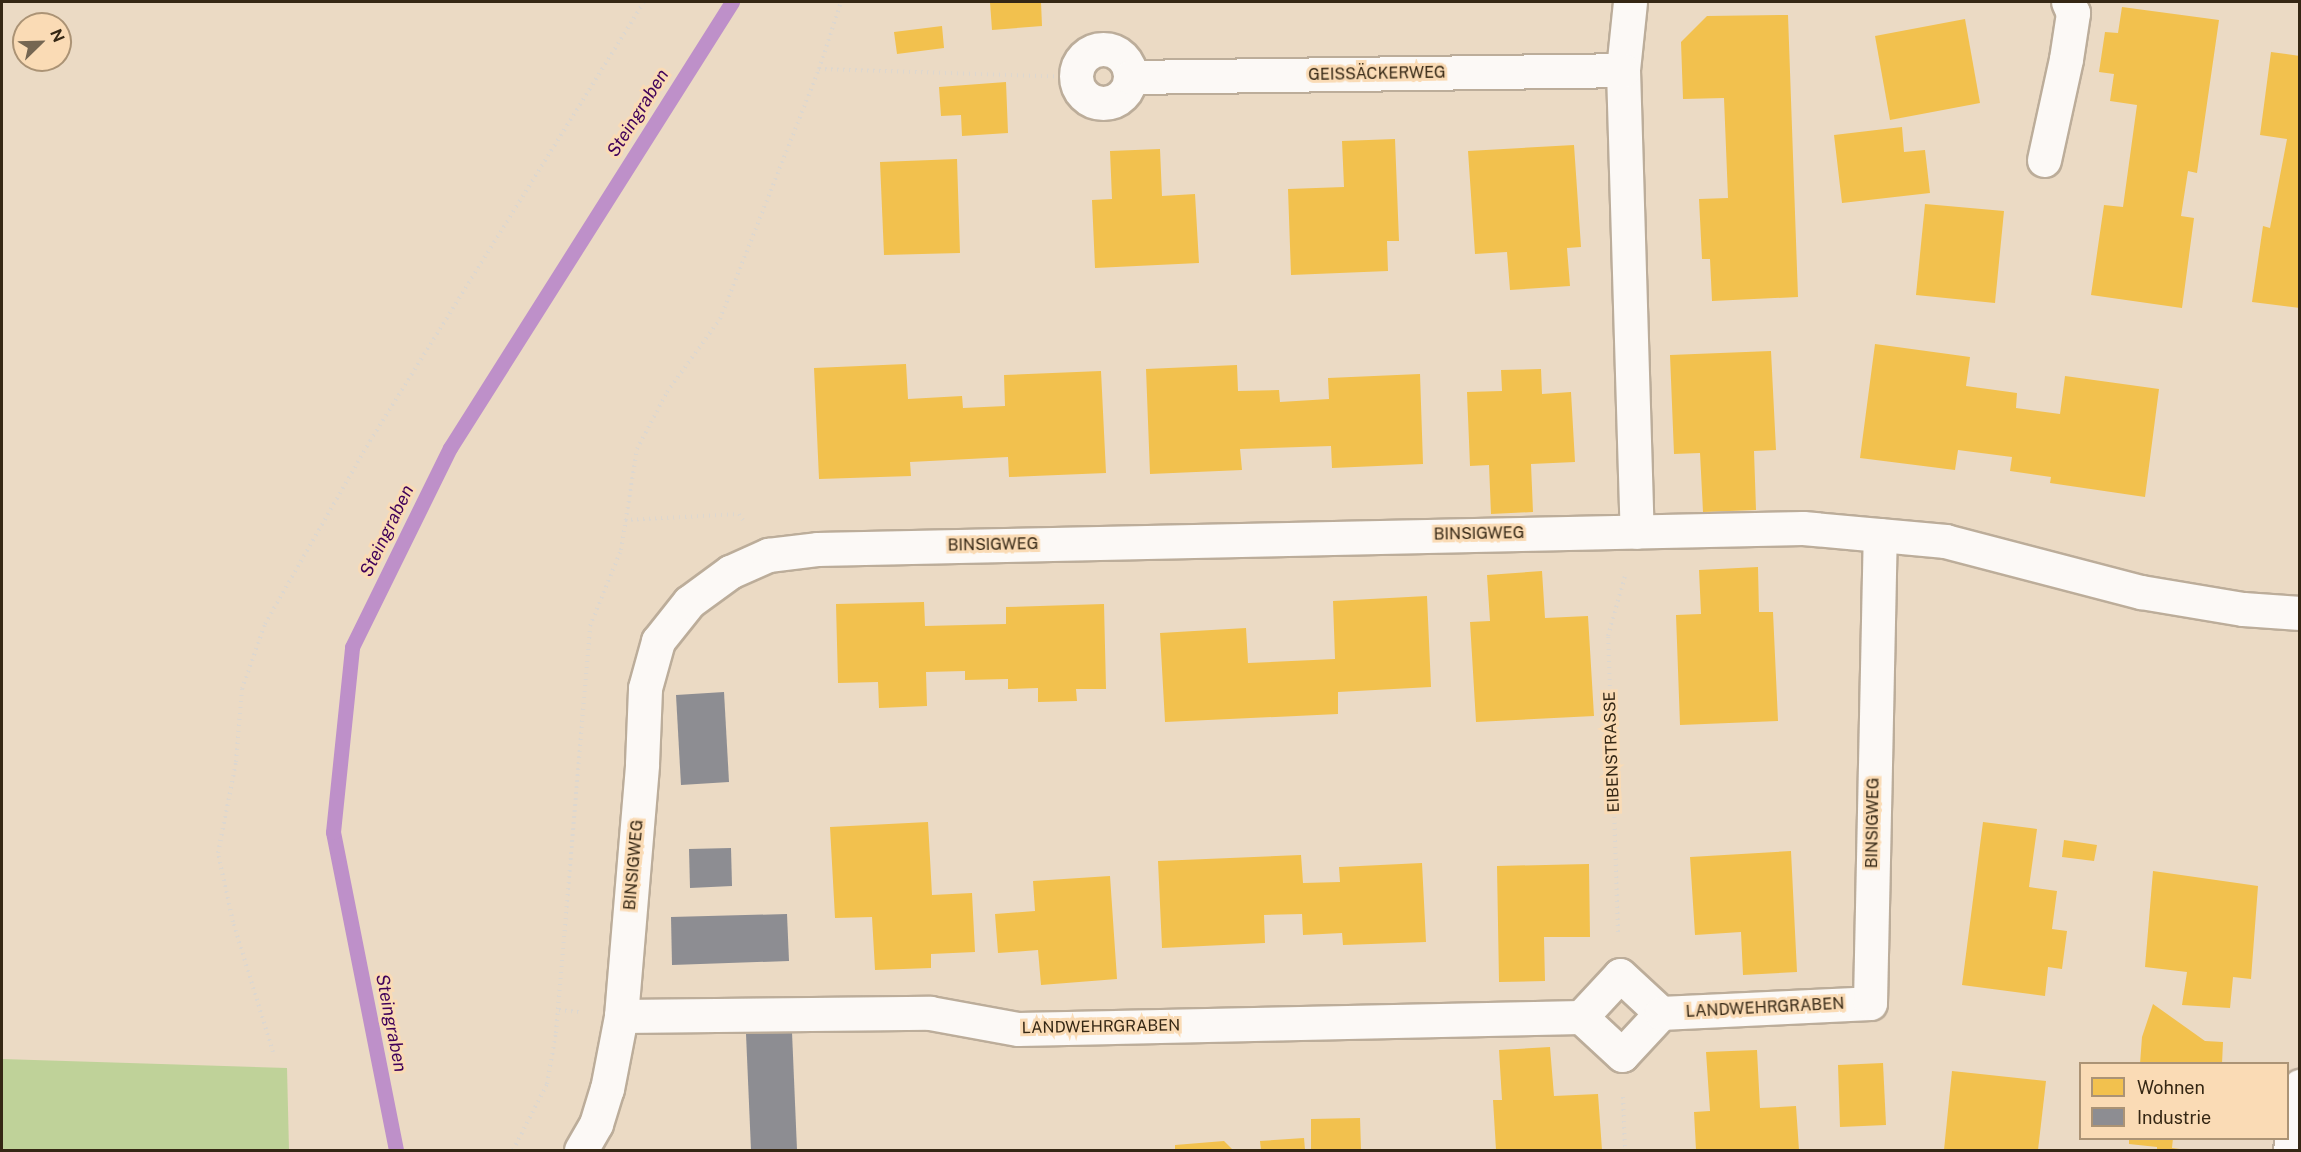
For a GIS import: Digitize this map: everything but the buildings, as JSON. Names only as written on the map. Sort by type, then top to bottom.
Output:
[{"type":"street","points":[[1630,2],[1623,70],[1637,532]]},
{"type":"street","points":[[2044,160],[2066,59],[2073,13],[2068,2]]},
{"type":"street","name":"GEISSÄCKERWEG","points":[[1076,77],[1082,94],[1108,103],[1124,94],[1130,77],[1623,70]]},
{"type":"street","name":"BINSIGWEG","points":[[581,1150],[596,1124],[607,1089],[621,1016],[642,764],[645,688],[658,640],[689,602],[730,572],[768,555],[817,549],[1803,528],[1945,541],[2141,592],[2300,613]]},
{"type":"street","name":"BINSIGWEG","points":[[1870,1003],[1880,535]]},
{"type":"street","points":[[1620,975],[1661,1013],[1622,1055],[1581,1017],[1620,975]]},
{"type":"street","name":"LANDWEHRGRABEN","points":[[1661,1013],[1870,1003]]},
{"type":"street","name":"LANDWEHRGRABEN","points":[[621,1016],[930,1014],[1018,1029],[1581,1017]]},
{"type":"street","points":[[2290,1150],[2300,1086]]},
{"type":"path","points":[[273,1052],[233,922],[218,854],[236,762],[242,689],[261,635],[306,547],[370,441],[644,2]]},
{"type":"path","points":[[513,1150],[549,1074],[559,1010],[590,626],[621,550],[637,449],[667,392],[720,319],[819,69],[842,2]]},
{"type":"path","points":[[819,69],[1076,77]]},
{"type":"path","points":[[625,520],[739,514],[768,555]]},
{"type":"path","name":"EIBENSTRASSE","points":[[1620,975],[1608,636],[1637,532]]},
{"type":"path","points":[[1622,1055],[1625,1150]]},
{"type":"green space","points":[[2,1059],[287,1068],[289,1150],[2,1150]]},
{"type":"waterway","name":"Steingraben","points":[[396,1150],[333,832],[352,647],[450,448],[732,2]]}]
